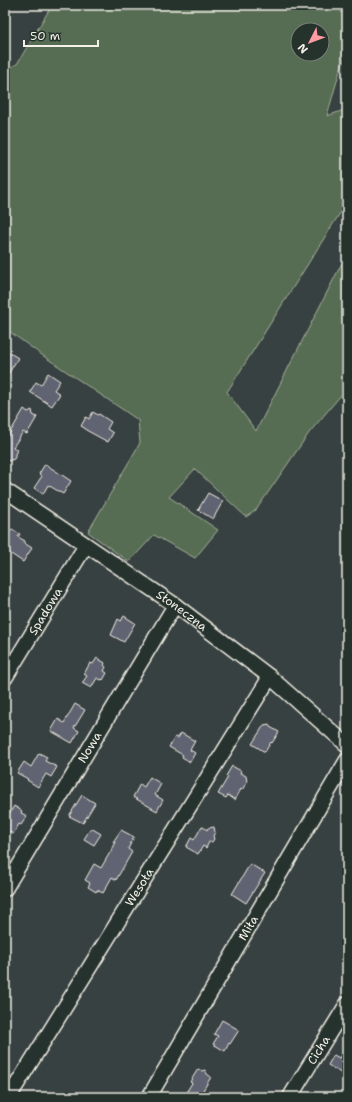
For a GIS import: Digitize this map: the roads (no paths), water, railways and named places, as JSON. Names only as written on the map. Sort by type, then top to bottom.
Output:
[{"type":"street","name":"Słoneczna","points":[[5,490],[174,605],[270,676],[347,745]]},
{"type":"street","name":"Spadowa","points":[[5,678],[86,545]]},
{"type":"street","name":"Nowa","points":[[5,890],[174,605]]},
{"type":"street","name":"Wesoła","points":[[9,1097],[270,676]]},
{"type":"street","name":"Miła","points":[[149,1097],[347,760]]},
{"type":"street","name":"Cicha","points":[[290,1097],[347,1004]]}]
